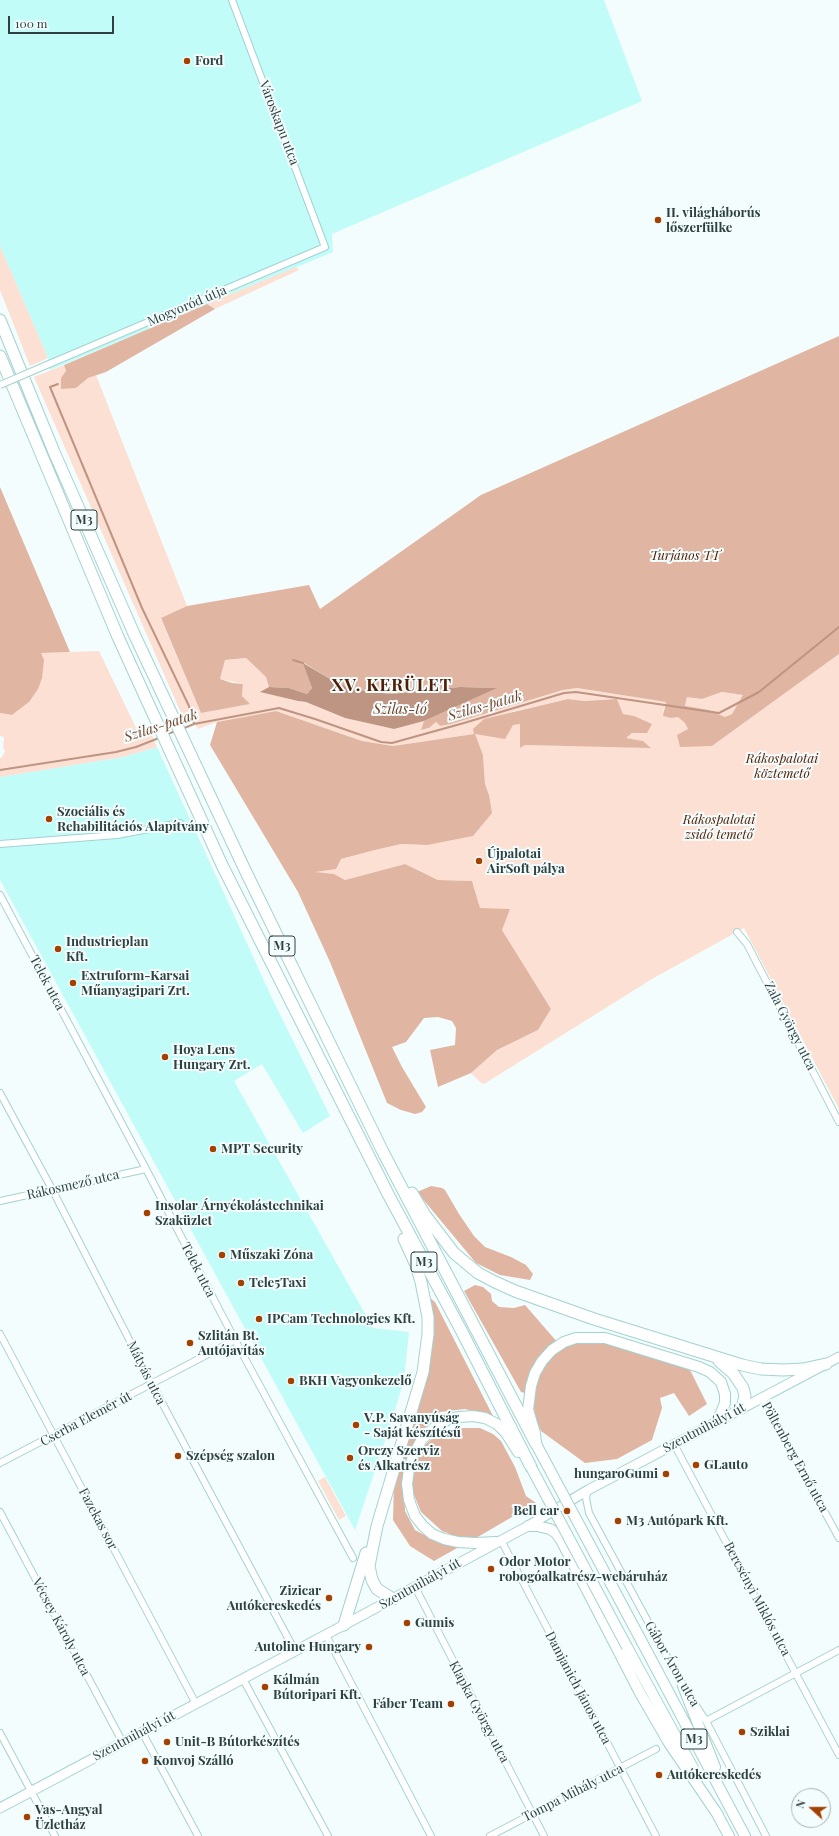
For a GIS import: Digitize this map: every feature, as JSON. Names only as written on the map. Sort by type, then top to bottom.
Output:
[{"type":"highway","name":"M3","points":[[0,320],[61,466],[135,636],[245,870],[383,1152],[536,1444]]},
{"type":"highway","name":"M3","points":[[0,356],[115,630],[222,865],[388,1194],[462,1330],[531,1466]]},
{"type":"highway","points":[[383,1152],[393,1160],[425,1215],[444,1242],[478,1273],[495,1282],[537,1300],[742,1365],[761,1369],[803,1369],[826,1364]]},
{"type":"highway","points":[[388,1194],[388,1205],[405,1240],[421,1282],[428,1317],[428,1334],[423,1372],[377,1526],[369,1566],[372,1580],[377,1589],[393,1599]]},
{"type":"highway","points":[[708,1355],[721,1362],[738,1380],[743,1388],[745,1396],[742,1408]]},
{"type":"highway","points":[[344,1625],[366,1550],[377,1526]]},
{"type":"main road","points":[[536,1444],[535,1433],[528,1410],[531,1386],[535,1373],[542,1361],[552,1350],[564,1342],[576,1338],[605,1338],[699,1367],[710,1372],[721,1382],[725,1394],[726,1403],[718,1420]]},
{"type":"main road","name":"Szentmihályi út","points":[[0,1808],[393,1599],[528,1526],[588,1490],[839,1357]]},
{"type":"main road","points":[[499,1541],[475,1543],[458,1542],[444,1539],[432,1534],[423,1526],[415,1516],[409,1500],[407,1484],[414,1454],[422,1439],[435,1427],[449,1419],[473,1416],[485,1418],[497,1424],[506,1433],[521,1457],[531,1466]]},
{"type":"main road","name":"M3","points":[[536,1444],[745,1836]]},
{"type":"main road","name":"M3","points":[[531,1466],[729,1836]]},
{"type":"main road","points":[[528,1526],[538,1526],[550,1529],[561,1540],[640,1693],[669,1743],[718,1815]]},
{"type":"main road","points":[[683,1686],[731,1810]]},
{"type":"street","name":"Városkapu utca","points":[[232,0],[325,247]]},
{"type":"street","name":"Mogyoród útja","points":[[0,385],[325,247]]},
{"type":"street","points":[[0,844],[117,835],[180,823]]},
{"type":"street","name":"Telek utca","points":[[0,895],[235,1340],[353,1558]]},
{"type":"street","name":"Zala György utca","points":[[738,932],[747,944],[839,1122]]},
{"type":"street","name":"Mátyás utca","points":[[0,1093],[152,1384],[295,1651]]},
{"type":"street","name":"Rákosmező utca","points":[[0,1201],[52,1191],[146,1169]]},
{"type":"street","name":"Fazekas sor","points":[[0,1334],[196,1704]]},
{"type":"street","name":"Cserba Elemér út","points":[[0,1463],[235,1340]]},
{"type":"street","name":"Pöltenberg Ernő utca","points":[[762,1397],[839,1538]]},
{"type":"street","name":"Bercsényi Miklós utca","points":[[674,1444],[839,1755]]},
{"type":"street","name":"Gábor Áron utca","points":[[588,1490],[586,1498],[589,1513],[683,1686],[706,1721],[766,1836]]},
{"type":"street","name":"Vécsey Károly utca","points":[[0,1512],[123,1743]]},
{"type":"street","name":"Damjanich János utca","points":[[499,1541],[656,1836]]},
{"type":"street","name":"Klapka György utca","points":[[415,1587],[544,1836]]},
{"type":"street","points":[[326,1635],[431,1836]]},
{"type":"street","points":[[706,1721],[839,1650]]},
{"type":"street","points":[[243,1679],[328,1836]]},
{"type":"street","points":[[142,1732],[198,1836]]},
{"type":"street","points":[[0,1733],[55,1836]]},
{"type":"street","name":"Tompa Mihály utca","points":[[490,1836],[656,1750]]},
{"type":"shaded area","points":[[0,0],[604,0],[642,101],[332,234],[333,252],[50,370],[48,358],[0,246]]},
{"type":"shaded area","points":[[157,747],[272,998],[330,1116],[303,1133],[262,1064],[234,1081],[373,1328],[409,1332],[404,1380],[355,1530],[0,880],[0,777],[123,757]]},
{"type":"green space","points":[[0,246],[48,358],[30,366],[0,290]]},
{"type":"green space","points":[[296,267],[299,270],[215,309],[207,304]]},
{"type":"green space","points":[[207,304],[215,309],[106,372],[88,378],[76,388],[61,389],[61,378],[66,371],[64,365]]},
{"type":"green space","name":"Turjános TT","points":[[839,336],[839,654],[712,746],[680,747],[677,735],[688,729],[685,723],[678,717],[671,718],[663,716],[666,702],[577,688],[563,690],[451,724],[440,726],[436,722],[429,728],[421,730],[424,721],[496,688],[460,687],[390,694],[352,689],[332,680],[304,663],[312,688],[307,694],[289,688],[269,687],[266,677],[246,658],[225,660],[220,679],[232,683],[243,684],[242,696],[250,704],[201,713],[161,618],[187,606],[309,585],[320,609],[481,495]],"holes":[[[722,692],[743,695],[732,714],[725,717],[709,710],[685,706],[687,697],[702,699]]]},
{"type":"green space","points":[[64,365],[76,388],[88,378],[96,375],[187,606],[161,619],[201,713],[249,704],[242,696],[243,684],[220,679],[225,660],[246,658],[266,677],[269,687],[261,692],[306,702],[345,718],[394,729],[424,721],[421,730],[429,728],[436,722],[440,726],[451,724],[563,690],[577,688],[666,702],[663,711],[671,718],[678,717],[685,723],[688,729],[712,746],[839,654],[839,1109],[744,928],[652,979],[484,1084],[480,1082],[471,1073],[497,1050],[538,1030],[551,1009],[502,930],[480,908],[472,881],[438,880],[405,864],[345,880],[333,874],[313,873],[341,859],[375,850],[401,844],[427,845],[489,795],[485,784],[483,755],[474,734],[393,746],[362,741],[276,711],[217,722],[198,729],[190,717],[184,720],[34,377]],"holes":[[[568,699],[584,701],[617,699],[623,714],[634,716],[647,733],[632,733],[625,738],[643,741],[650,747],[525,745],[520,748],[520,724],[513,725],[511,712]]]},
{"type":"green space","points":[[0,487],[70,652],[41,653],[44,660],[42,678],[38,689],[29,702],[12,715],[0,713]]},
{"type":"green space","points":[[99,651],[139,734],[150,730],[157,747],[123,757],[0,777],[0,758],[5,751],[3,747],[4,737],[0,736],[0,713],[12,715],[29,702],[40,653]]},
{"type":"green space","points":[[722,692],[744,695],[732,714],[725,717],[709,710],[685,707],[687,696],[702,699]]},
{"type":"green space","points":[[568,699],[584,701],[617,699],[623,714],[634,716],[652,724],[647,733],[632,733],[626,738],[643,741],[651,748],[525,745],[520,748],[520,724],[513,725],[505,739],[475,734],[483,755],[485,784],[489,795],[492,813],[473,836],[427,845],[401,844],[341,859],[336,869],[315,872],[334,874],[345,880],[405,864],[438,880],[472,881],[480,908],[510,909],[502,930],[551,1009],[538,1030],[497,1050],[471,1073],[438,1087],[430,1050],[455,1045],[456,1028],[452,1021],[438,1017],[424,1018],[406,1042],[392,1047],[426,1107],[422,1112],[415,1114],[401,1110],[387,1103],[330,962],[298,892],[210,745],[217,722],[276,711],[362,741],[393,746],[474,734],[473,729],[484,719]]},
{"type":"green space","points":[[431,1186],[445,1190],[474,1236],[485,1247],[511,1257],[526,1265],[533,1274],[530,1280],[500,1275],[476,1263],[417,1192]]},
{"type":"green space","points":[[475,1285],[483,1287],[491,1294],[492,1301],[499,1307],[514,1308],[525,1305],[558,1343],[532,1368],[527,1381],[525,1393],[521,1392],[464,1291]]},
{"type":"green space","points":[[429,1297],[435,1302],[493,1416],[465,1409],[440,1412],[421,1432],[408,1454],[404,1482],[405,1511],[415,1530],[439,1543],[459,1547],[434,1561],[410,1546],[393,1520],[394,1483],[417,1415],[432,1339]]},
{"type":"green space","points":[[578,1341],[601,1341],[688,1366],[707,1404],[689,1416],[674,1393],[660,1398],[662,1408],[652,1440],[617,1459],[585,1463],[541,1431],[537,1422],[533,1404],[534,1387],[540,1369],[557,1351]]},
{"type":"green space","points":[[458,1428],[480,1428],[493,1434],[501,1441],[515,1467],[526,1496],[536,1503],[476,1538],[457,1537],[442,1531],[421,1512],[412,1490],[411,1476],[422,1448],[438,1433]]},
{"type":"green space","points":[[325,1477],[346,1516],[339,1520],[318,1481]]},
{"type":"water","name":"Szilas-tó","points":[[303,663],[332,680],[352,689],[390,694],[460,687],[497,688],[424,721],[394,729],[345,718],[306,702],[260,692],[269,687],[289,688],[307,694],[312,688]]},
{"type":"waterway","points":[[58,384],[50,387],[142,608],[189,706],[194,724]]},
{"type":"waterway","name":"Szilas-patak","points":[[182,729],[194,724],[279,708],[381,742],[392,743],[564,693],[576,692],[719,713],[759,692],[839,627]]},
{"type":"waterway","points":[[293,660],[303,663]]},
{"type":"waterway","name":"Szilas-patak","points":[[167,734],[176,731]]},
{"type":"waterway","name":"Szilas-patak","points":[[0,770],[116,752],[136,747],[159,738]]},
{"type":"place","name":"Ford","points":[[187,61]]},
{"type":"place","name":"II. világháborús lőszerfülke","points":[[658,220]]},
{"type":"place","name":"Szociális és Rehabilitációs Alapítvány","points":[[49,819]]},
{"type":"place","name":"Újpalotai AirSoft pálya","points":[[479,861]]},
{"type":"place","name":"Industrieplan Kft.","points":[[58,949]]},
{"type":"place","name":"Extruform-Karsai Műanyagipari Zrt.","points":[[73,983]]},
{"type":"place","name":"Hoya Lens Hungary Zrt.","points":[[165,1057]]},
{"type":"place","name":"MPT Security","points":[[213,1149]]},
{"type":"place","name":"Insolar Árnyékolástechnikai Szaküzlet","points":[[147,1213]]},
{"type":"place","name":"Műszaki Zóna","points":[[222,1255]]},
{"type":"place","name":"Tele5Taxi","points":[[241,1283]]},
{"type":"place","name":"IPCam Technologies Kft.","points":[[259,1319]]},
{"type":"place","name":"Szlitán Bt. Autójavítás","points":[[190,1343]]},
{"type":"place","name":"BKH Vagyonkezelő","points":[[291,1381]]},
{"type":"place","name":"V.P. Savanyúság - Saját készítésű","points":[[356,1425]]},
{"type":"place","name":"Szépség szalon","points":[[178,1456]]},
{"type":"place","name":"Orczy Szerviz és Alkatrész","points":[[350,1458]]},
{"type":"place","name":"GLauto","points":[[696,1465]]},
{"type":"place","name":"hungaroGumi","points":[[666,1474]]},
{"type":"place","name":"Bell car","points":[[567,1511]]},
{"type":"place","name":"M3 Autópark Kft.","points":[[618,1521]]},
{"type":"place","name":"Odor Motor robogóalkatrész-webáruház","points":[[491,1569]]},
{"type":"place","name":"Zizicar Autókereskedés","points":[[329,1598]]},
{"type":"place","name":"Gumis","points":[[407,1623]]},
{"type":"place","name":"Autoline Hungary","points":[[369,1647]]},
{"type":"place","name":"Kálmán Bútoripari Kft.","points":[[265,1687]]},
{"type":"place","name":"Fáber Team","points":[[451,1704]]},
{"type":"place","name":"Sziklai","points":[[742,1732]]},
{"type":"place","name":"Unit-B Bútorkészítés","points":[[167,1742]]},
{"type":"place","name":"Konvoj Szálló","points":[[145,1761]]},
{"type":"place","name":"Autókereskedés","points":[[659,1775]]},
{"type":"place","name":"Vas-Angyal Üzletház","points":[[27,1817]]},
{"type":"district","name":"XV. KERÜLET","points":[[392,686]]},
{"type":"park label","name":"Rákospalotai köztemető","points":[[782,766]]},
{"type":"park label","name":"Rákospalotai zsidó temető","points":[[719,828]]}]
